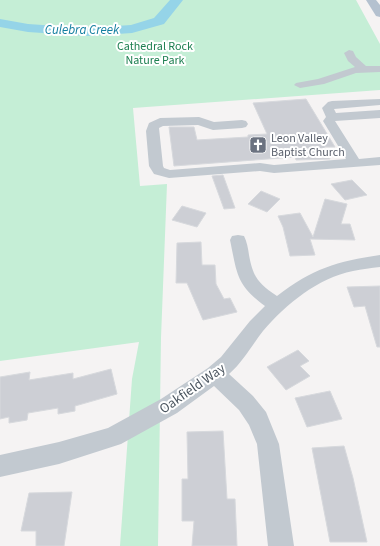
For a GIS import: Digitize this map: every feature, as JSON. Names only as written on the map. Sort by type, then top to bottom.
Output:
[{"type":"main road","points":[[370,0],[380,14]]},
{"type":"street","points":[[349,53],[352,59],[363,69]]},
{"type":"street","points":[[300,85],[320,82],[355,70],[380,69]]},
{"type":"street","points":[[332,117],[328,108],[332,104],[380,102]]},
{"type":"street","points":[[332,117],[380,114]]},
{"type":"street","points":[[332,117],[329,121],[354,163]]},
{"type":"street","points":[[242,124],[213,126],[199,121],[160,122],[153,126],[152,130],[156,166],[159,171],[169,174],[260,167],[274,169],[380,161]]},
{"type":"street","points":[[238,240],[249,282],[254,289],[277,305]]},
{"type":"street","name":"Oakfield Way","points":[[0,466],[59,453],[113,437],[170,406],[215,374],[228,363],[257,326],[277,305],[303,285],[325,274],[350,265],[380,261]]},
{"type":"street","points":[[215,374],[246,403],[258,419],[268,444],[281,546]]},
{"type":"green space","name":"Cathedral Rock Nature Park","points":[[0,0],[356,0],[380,44],[380,90],[133,108],[140,186],[167,184],[161,338],[158,546],[120,546],[132,379],[139,342],[0,361]]},
{"type":"building","points":[[306,99],[335,147],[324,147],[330,159],[296,160],[295,157],[174,166],[169,127],[194,127],[197,140],[248,137],[248,135],[267,134],[253,103]]},
{"type":"building","points":[[223,175],[235,208],[224,209],[212,176]]},
{"type":"building","points":[[352,180],[367,195],[345,200],[331,184]]},
{"type":"building","points":[[261,191],[280,199],[267,212],[248,204]]},
{"type":"building","points":[[325,199],[347,204],[341,224],[350,224],[355,240],[310,239],[315,255],[290,256],[283,227],[278,216],[300,213],[313,237]]},
{"type":"building","points":[[182,206],[206,213],[197,227],[172,220]]},
{"type":"building","points":[[201,242],[202,265],[215,265],[216,284],[224,299],[230,298],[237,312],[203,320],[187,283],[176,283],[177,243]]},
{"type":"building","points":[[380,286],[380,347],[377,347],[365,306],[354,307],[347,287]]},
{"type":"building","points":[[298,350],[309,361],[300,366],[310,376],[286,390],[267,367]]},
{"type":"building","points":[[111,369],[117,394],[75,406],[75,411],[58,414],[58,408],[28,413],[27,420],[9,423],[9,417],[0,419],[0,377],[30,372],[29,380],[73,373],[73,379]]},
{"type":"building","points":[[330,391],[342,419],[307,427],[295,398]]},
{"type":"building","points":[[223,431],[227,499],[235,499],[237,546],[192,546],[194,521],[182,521],[182,479],[188,479],[187,432]]},
{"type":"building","points":[[344,446],[353,478],[367,542],[330,542],[312,448]]},
{"type":"building","points":[[72,492],[64,546],[36,546],[36,531],[21,531],[29,493]]},
{"type":"waterway","name":"Culebra Creek","points":[[0,23],[28,28],[87,32],[132,29],[159,21],[177,0]]},
{"type":"place","name":"Leon Valley Baptist Church","points":[[258,145]]}]
